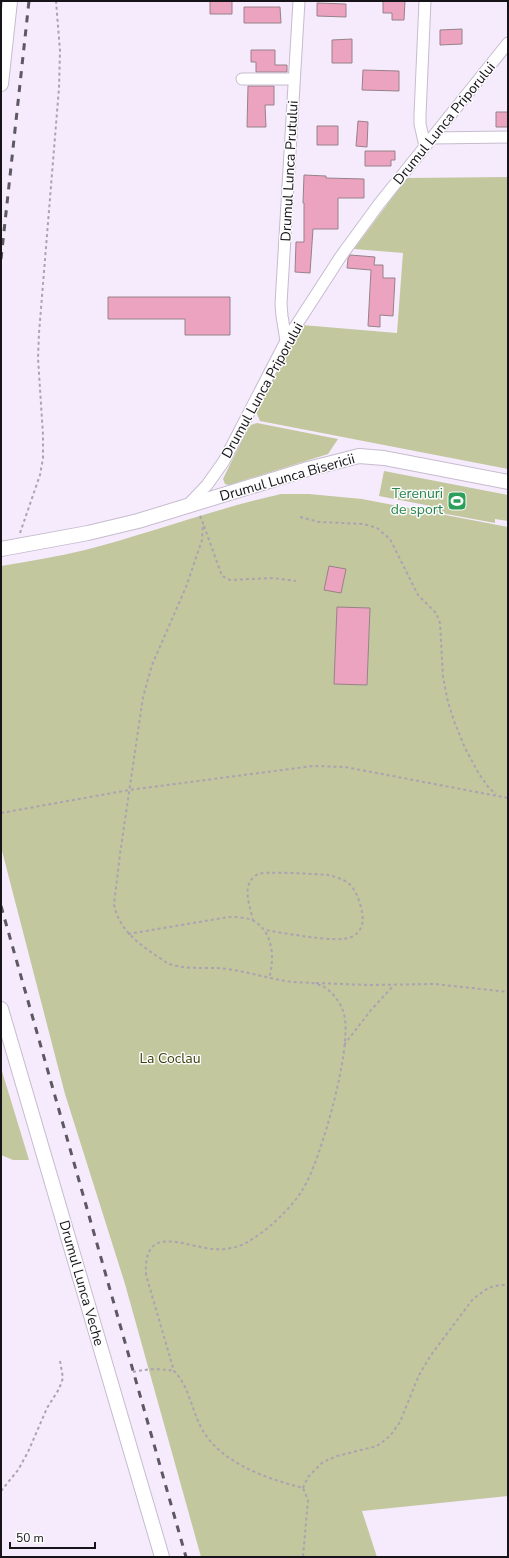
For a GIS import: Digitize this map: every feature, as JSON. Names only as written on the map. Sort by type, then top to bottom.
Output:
[{"type":"street","points":[[1,84],[10,1]]},
{"type":"street","name":"Drumul Lunca Prutului","points":[[286,341],[282,316],[282,304],[299,1]]},
{"type":"street","points":[[425,1],[420,115],[429,142],[508,137]]},
{"type":"street","name":"Drumul Lunca Priporului","points":[[1,549],[119,526],[185,507],[207,485],[224,461],[286,341],[346,250],[379,204],[507,45]]},
{"type":"street","points":[[242,79],[294,79]]},
{"type":"street","name":"Drumul Lunca Bisericii","points":[[185,507],[302,470],[345,458],[359,456],[384,458],[508,482]]},
{"type":"street","name":"Drumul Lunca Veche","points":[[1,1009],[162,1557]]},
{"type":"path","points":[[16,546],[40,475],[43,458],[38,358],[59,88],[60,51],[56,1]]},
{"type":"path","points":[[185,507],[197,512],[201,516],[222,576],[230,580],[273,578],[296,582]]},
{"type":"path","points":[[300,517],[319,522],[364,524],[377,528],[390,539],[418,595],[436,613],[440,623],[443,677],[448,702],[454,721],[465,748],[479,774],[489,788],[497,795]]},
{"type":"path","points":[[203,523],[202,540],[186,587],[162,639],[148,677],[143,697],[114,904],[118,919],[128,934],[163,960],[173,965],[189,968],[228,969],[269,978],[313,983],[395,985],[435,984],[508,992]]},
{"type":"path","points":[[1,813],[129,790],[313,766],[345,767],[508,798]]},
{"type":"path","points":[[253,921],[247,893],[248,885],[252,879],[259,874],[269,872],[329,876],[348,883],[358,897],[363,924],[358,932],[350,938],[300,936],[264,930]]},
{"type":"path","points":[[128,934],[229,917],[253,921],[264,930],[271,946],[273,959],[269,978]]},
{"type":"path","points":[[303,1488],[267,1477],[233,1461],[217,1448],[203,1432],[185,1387],[180,1377],[174,1371],[146,1275],[145,1262],[149,1251],[156,1245],[167,1241],[179,1241],[213,1249],[230,1249],[246,1243],[272,1224],[303,1190],[314,1167],[333,1102],[344,1045],[344,1015],[338,1002],[328,990],[313,983]]},
{"type":"path","points":[[344,1045],[370,1010],[395,985]]},
{"type":"path","points":[[302,1557],[308,1500],[303,1488],[308,1477],[323,1462],[337,1456],[377,1446],[390,1436],[400,1422],[419,1375],[431,1355],[473,1298],[488,1288],[508,1285]]},
{"type":"path","points":[[1,1491],[18,1470],[25,1458],[47,1408],[59,1389],[63,1378],[60,1361]]},
{"type":"path","points":[[133,1372],[150,1368],[174,1371]]},
{"type":"green space","points":[[508,177],[508,469],[260,421],[256,412],[302,325],[397,333],[403,253],[354,249],[407,178]]},
{"type":"green space","points":[[257,423],[338,439],[328,454],[229,485],[225,484],[223,479],[247,430],[251,425]]},
{"type":"green space","name":"Terenuri de sport","points":[[384,471],[508,495],[508,521],[495,519],[495,523],[430,511],[431,506],[379,496]]},
{"type":"green space","name":"La Coclau","points":[[281,494],[309,494],[362,499],[508,527],[508,1496],[362,1511],[377,1557],[201,1557],[125,1284],[65,1094],[1,847],[1,566],[85,550],[231,507]]},
{"type":"green space","points":[[1,1068],[29,1160],[13,1160],[1,1155]]},
{"type":"building","points":[[210,1],[232,1],[232,14],[210,14]]},
{"type":"building","points":[[383,1],[405,1],[404,20],[392,20],[392,13],[383,13]]},
{"type":"building","points":[[317,3],[346,4],[346,17],[317,16]]},
{"type":"building","points":[[244,7],[280,7],[281,23],[244,23]]},
{"type":"building","points":[[462,29],[462,44],[440,45],[440,30]]},
{"type":"building","points":[[352,39],[352,63],[332,63],[332,40]]},
{"type":"building","points":[[251,50],[275,50],[275,65],[287,65],[287,72],[256,72],[256,62],[251,62]]},
{"type":"building","points":[[363,70],[399,71],[399,91],[362,90]]},
{"type":"building","points":[[248,86],[274,86],[274,105],[265,105],[266,127],[247,127]]},
{"type":"building","points":[[496,112],[508,112],[508,127],[496,127]]},
{"type":"building","points":[[358,121],[368,122],[367,147],[356,146]]},
{"type":"building","points":[[317,126],[338,126],[338,145],[317,145]]},
{"type":"building","points":[[365,151],[395,151],[395,160],[391,160],[391,166],[365,166]]},
{"type":"building","points":[[304,175],[326,176],[326,178],[364,179],[364,198],[338,198],[338,229],[313,229],[310,273],[295,272],[296,242],[304,242]]},
{"type":"building","points":[[350,255],[375,257],[374,265],[383,265],[383,278],[395,278],[393,316],[380,315],[380,327],[368,326],[371,270],[347,268]]},
{"type":"building","points":[[108,297],[230,297],[230,335],[185,335],[185,319],[108,319]]},
{"type":"building","points":[[329,566],[346,569],[341,593],[324,590]]},
{"type":"building","points":[[337,607],[370,608],[367,685],[334,684]]},
{"type":"railway","points":[[1,259],[29,1]]},
{"type":"railway","points":[[1,906],[186,1557]]},
{"type":"place","name":"Terenuri de sport","points":[[457,501]]}]
